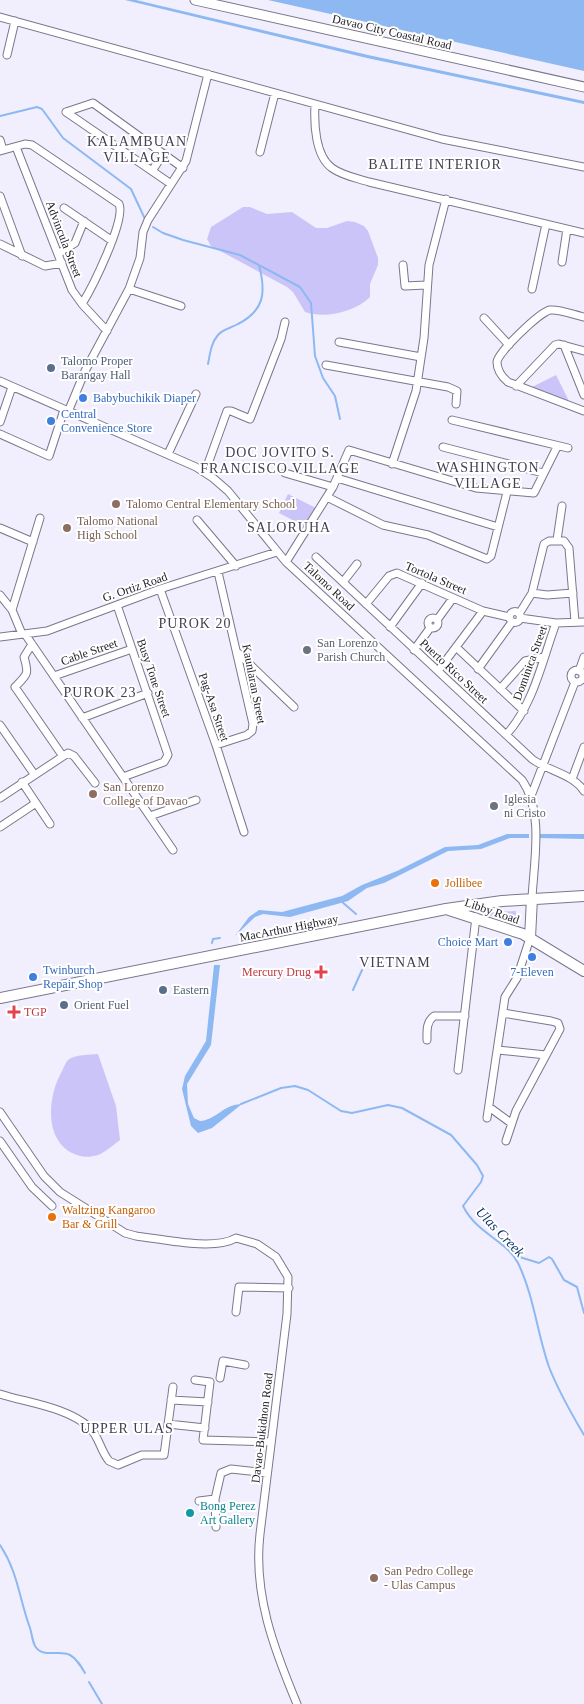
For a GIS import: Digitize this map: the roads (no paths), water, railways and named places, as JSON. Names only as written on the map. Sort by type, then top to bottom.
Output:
[{"type":"highway","name":"MacArthur Highway","points":[[0,998],[446,909],[532,898],[584,896]]},
{"type":"highway","name":"Libby Road","points":[[530,938],[532,898]]},
{"type":"highway","name":"Libby Road","points":[[446,909],[476,917],[530,938],[584,971]]},
{"type":"main road","name":"Davao City Coastal Road","points":[[195,0],[584,87]]},
{"type":"street","points":[[0,17],[460,144],[584,167]]},
{"type":"street","points":[[8,55],[15,21]]},
{"type":"street","points":[[0,434],[49,456],[66,411],[85,371],[129,289],[140,258],[145,226],[183,168],[208,74]]},
{"type":"street","points":[[260,152],[275,93]]},
{"type":"street","points":[[171,184],[66,112],[92,103],[183,168]]},
{"type":"street","points":[[315,105],[316,130],[323,156],[331,167],[363,180],[446,198],[583,233],[584,224]]},
{"type":"street","points":[[0,140],[2,151],[28,144],[115,201],[120,208],[111,240],[97,276],[82,304]]},
{"type":"street","name":"Advincula Street","points":[[16,146],[72,290],[107,331]]},
{"type":"street","points":[[152,171],[163,154]]},
{"type":"street","points":[[0,196],[22,256]]},
{"type":"street","points":[[392,464],[418,380],[429,265],[446,198]]},
{"type":"street","points":[[64,208],[111,240]]},
{"type":"street","points":[[58,254],[75,243],[84,221]]},
{"type":"street","points":[[532,289],[546,224]]},
{"type":"street","points":[[562,262],[566,229]]},
{"type":"street","points":[[0,244],[45,266],[62,263]]},
{"type":"street","points":[[403,265],[405,286],[426,285]]},
{"type":"street","points":[[129,289],[181,306]]},
{"type":"street","points":[[584,317],[556,310],[546,311],[500,354],[497,363],[502,376],[516,386],[584,411]]},
{"type":"street","points":[[484,318],[509,345]]},
{"type":"street","points":[[205,472],[227,411],[250,419],[281,339],[285,322]]},
{"type":"street","points":[[339,342],[421,356]]},
{"type":"street","points":[[516,386],[555,345],[564,345],[584,351]]},
{"type":"street","points":[[564,345],[584,394]]},
{"type":"street","points":[[326,365],[418,380],[455,389],[458,394],[456,404]]},
{"type":"street","name":"Talomo Road","points":[[0,381],[168,454],[205,472],[228,491],[286,562],[514,772],[531,796],[534,826],[532,898]]},
{"type":"street","points":[[0,422],[12,387]]},
{"type":"street","points":[[168,454],[196,394]]},
{"type":"street","points":[[452,420],[557,447],[568,448]]},
{"type":"street","points":[[443,447],[543,473]]},
{"type":"street","points":[[286,562],[327,497],[349,450],[476,488],[534,493],[557,447]]},
{"type":"street","points":[[286,473],[333,486]]},
{"type":"street","points":[[337,478],[498,527]]},
{"type":"street","points":[[327,497],[383,525],[428,535],[485,559],[491,557],[507,492]]},
{"type":"street","points":[[557,540],[562,506]]},
{"type":"street","points":[[12,610],[40,518]]},
{"type":"street","points":[[197,520],[236,566]]},
{"type":"street","points":[[0,528],[33,542]]},
{"type":"street","points":[[478,669],[510,619],[517,622],[532,593],[542,548],[549,541],[557,540],[567,543],[569,548],[575,622]]},
{"type":"street","name":"G. Ortiz Road","points":[[0,637],[47,631],[160,589],[277,552]]},
{"type":"street","name":"Puerto Rico Street","points":[[316,557],[506,735],[543,767],[572,779],[584,791]]},
{"type":"street","points":[[343,582],[357,564]]},
{"type":"street","name":"Kaunlaran Street","points":[[216,746],[247,736],[253,728],[218,572]]},
{"type":"street","name":"Tortola Street","points":[[366,604],[393,574],[422,583],[483,611],[510,619]]},
{"type":"street","points":[[390,627],[422,583]]},
{"type":"street","name":"Pag-Asa Street","points":[[160,589],[216,746],[244,832]]},
{"type":"street","points":[[532,593],[547,595],[573,593]]},
{"type":"street","points":[[0,595],[12,610],[23,634],[32,644],[173,850]]},
{"type":"street","points":[[414,650],[430,628],[437,627],[437,620],[453,598]]},
{"type":"street","name":"Busy Tone Street","points":[[118,605],[168,753],[164,762],[123,777]]},
{"type":"street","points":[[438,671],[483,611]]},
{"type":"street","points":[[520,616],[556,623],[584,622]]},
{"type":"street","name":"Dominica Street","points":[[506,735],[524,711],[556,623]]},
{"type":"street","points":[[32,644],[24,653],[27,673],[15,687],[62,755]]},
{"type":"street","points":[[456,648],[524,711]]},
{"type":"street","name":"Cable Street","points":[[54,676],[132,649]]},
{"type":"street","points":[[236,652],[294,707]]},
{"type":"street","points":[[500,689],[524,661],[544,657]]},
{"type":"street","points":[[531,796],[575,682],[581,681],[583,678],[579,671],[584,657]]},
{"type":"street","points":[[82,718],[148,693]]},
{"type":"street","points":[[0,725],[34,774]]},
{"type":"street","points":[[572,779],[584,747]]},
{"type":"street","points":[[0,798],[68,752],[72,754],[94,783]]},
{"type":"street","points":[[22,782],[50,824]]},
{"type":"street","points":[[150,816],[196,800]]},
{"type":"street","points":[[0,827],[36,803]]},
{"type":"street","points":[[458,1070],[476,917]]},
{"type":"street","points":[[487,1118],[506,998],[517,978],[530,938]]},
{"type":"street","points":[[504,1013],[558,1023],[559,1032],[511,1123],[506,1142]]},
{"type":"street","points":[[427,1040],[427,1028],[434,1016],[465,1016]]},
{"type":"street","points":[[498,1050],[546,1054]]},
{"type":"street","points":[[489,1107],[511,1123]]},
{"type":"street","name":"Davao-Bukidnon Road","points":[[0,1112],[44,1176],[60,1192],[125,1232],[136,1236],[209,1243],[227,1242],[236,1238],[257,1244],[276,1256],[288,1277],[289,1288],[258,1544],[259,1587],[273,1645],[297,1704]]},
{"type":"street","points":[[0,1141],[32,1187],[52,1206]]},
{"type":"street","points":[[236,1312],[239,1287],[289,1288]]},
{"type":"street","points":[[220,1378],[223,1361],[245,1365]]},
{"type":"street","points":[[195,1380],[210,1382],[203,1440],[271,1442]]},
{"type":"street","points":[[0,1394],[67,1414],[77,1419],[89,1427],[98,1438],[109,1461],[118,1465],[136,1456],[164,1454],[173,1387]]},
{"type":"street","points":[[171,1400],[208,1402]]},
{"type":"street","points":[[168,1424],[204,1428]]},
{"type":"street","points":[[216,1527],[215,1499],[219,1478],[225,1470],[268,1473]]},
{"type":"street","points":[[198,1501],[215,1499]]},
{"type":"water","points":[[125,0],[136,0],[368,55],[584,101],[584,104],[367,58]]},
{"type":"water","points":[[268,0],[584,0],[584,71]]},
{"type":"water","points":[[507,834],[529,834],[529,838],[510,838],[481,849],[448,851],[384,883],[367,888],[348,901],[290,917],[263,914],[255,917],[235,936],[249,917],[259,910],[282,912],[342,896],[445,847],[478,845]]},
{"type":"water","points":[[538,834],[584,834],[584,839],[538,838]]},
{"type":"water","points":[[214,965],[220,965],[211,1045],[187,1084],[188,1104],[194,1118],[200,1121],[211,1118],[230,1107],[242,1104],[212,1128],[198,1133],[191,1126],[182,1089],[185,1076],[206,1041]]},
{"type":"waterway","points":[[0,116],[37,107],[42,109],[63,138],[131,189],[145,219]]},
{"type":"waterway","points":[[153,227],[163,233],[183,240],[240,255],[300,287],[311,303],[315,356],[323,378],[335,396],[340,419]]},
{"type":"waterway","points":[[208,364],[212,345],[218,335],[222,331],[247,319],[258,306],[263,292],[259,265]]},
{"type":"waterway","points":[[341,901],[356,914]]},
{"type":"waterway","name":"Ulas Creek","points":[[212,943],[213,939],[220,938]]},
{"type":"waterway","points":[[353,990],[362,970]]},
{"type":"waterway","name":"Ulas Creek","points":[[241,1104],[281,1088],[295,1086],[308,1090],[341,1111],[352,1113],[388,1105],[402,1108],[451,1135],[477,1165],[483,1176],[481,1182],[463,1206],[469,1216],[506,1248],[518,1263],[532,1301],[549,1367],[556,1384],[584,1435]]},
{"type":"waterway","points":[[513,1255],[539,1263],[549,1257],[552,1259],[564,1280],[577,1287],[584,1313]]},
{"type":"waterway","points":[[0,1545],[15,1575],[35,1646],[42,1652],[66,1653],[70,1655],[77,1661],[85,1673]]},
{"type":"waterway","points":[[89,1682],[102,1704]]},
{"type":"place","name":"Talomo Proper Barangay Hall","points":[[51,368]]},
{"type":"place","name":"Babybuchikik Diaper","points":[[83,398]]},
{"type":"place","name":"Central Convenience Store","points":[[51,421]]},
{"type":"place","name":"Talomo Central Elementary School","points":[[116,504]]},
{"type":"place","name":"Talomo National High School","points":[[67,528]]},
{"type":"place","name":"San Lorenzo Parish Church","points":[[307,650]]},
{"type":"place","name":"San Lorenzo College of Davao","points":[[93,794]]},
{"type":"place","name":"Iglesia ni Cristo","points":[[494,806]]},
{"type":"place","name":"Jollibee","points":[[435,883]]},
{"type":"place","name":"Choice Mart","points":[[508,942]]},
{"type":"place","name":"7-Eleven","points":[[532,957]]},
{"type":"place","name":"Mercury Drug","points":[[321,972]]},
{"type":"place","name":"Twinburch Repair Shop","points":[[33,977]]},
{"type":"place","name":"Eastern","points":[[163,990]]},
{"type":"place","name":"Orient Fuel","points":[[64,1005]]},
{"type":"place","name":"TGP","points":[[14,1012]]},
{"type":"place","name":"Waltzing Kangaroo Bar & Grill","points":[[52,1217]]},
{"type":"place","name":"Bong Perez Art Gallery","points":[[190,1513]]},
{"type":"place","name":"San Pedro College - Ulas Campus","points":[[374,1578]]},
{"type":"district","name":"KALAMBUAN VILLAGE","points":[[137,150]]},
{"type":"district","name":"BALITE INTERIOR","points":[[435,164]]},
{"type":"district","name":"DOC JOVITO S. FRANCISCO VILLAGE","points":[[280,460]]},
{"type":"district","name":"WASHINGTON VILLAGE","points":[[488,476]]},
{"type":"district","name":"SALORUHA","points":[[289,527]]},
{"type":"district","name":"PUROK 20","points":[[195,623]]},
{"type":"district","name":"PUROK 23","points":[[100,692]]},
{"type":"district","name":"VIETNAM","points":[[395,962]]},
{"type":"district","name":"UPPER ULAS","points":[[127,1428]]}]
